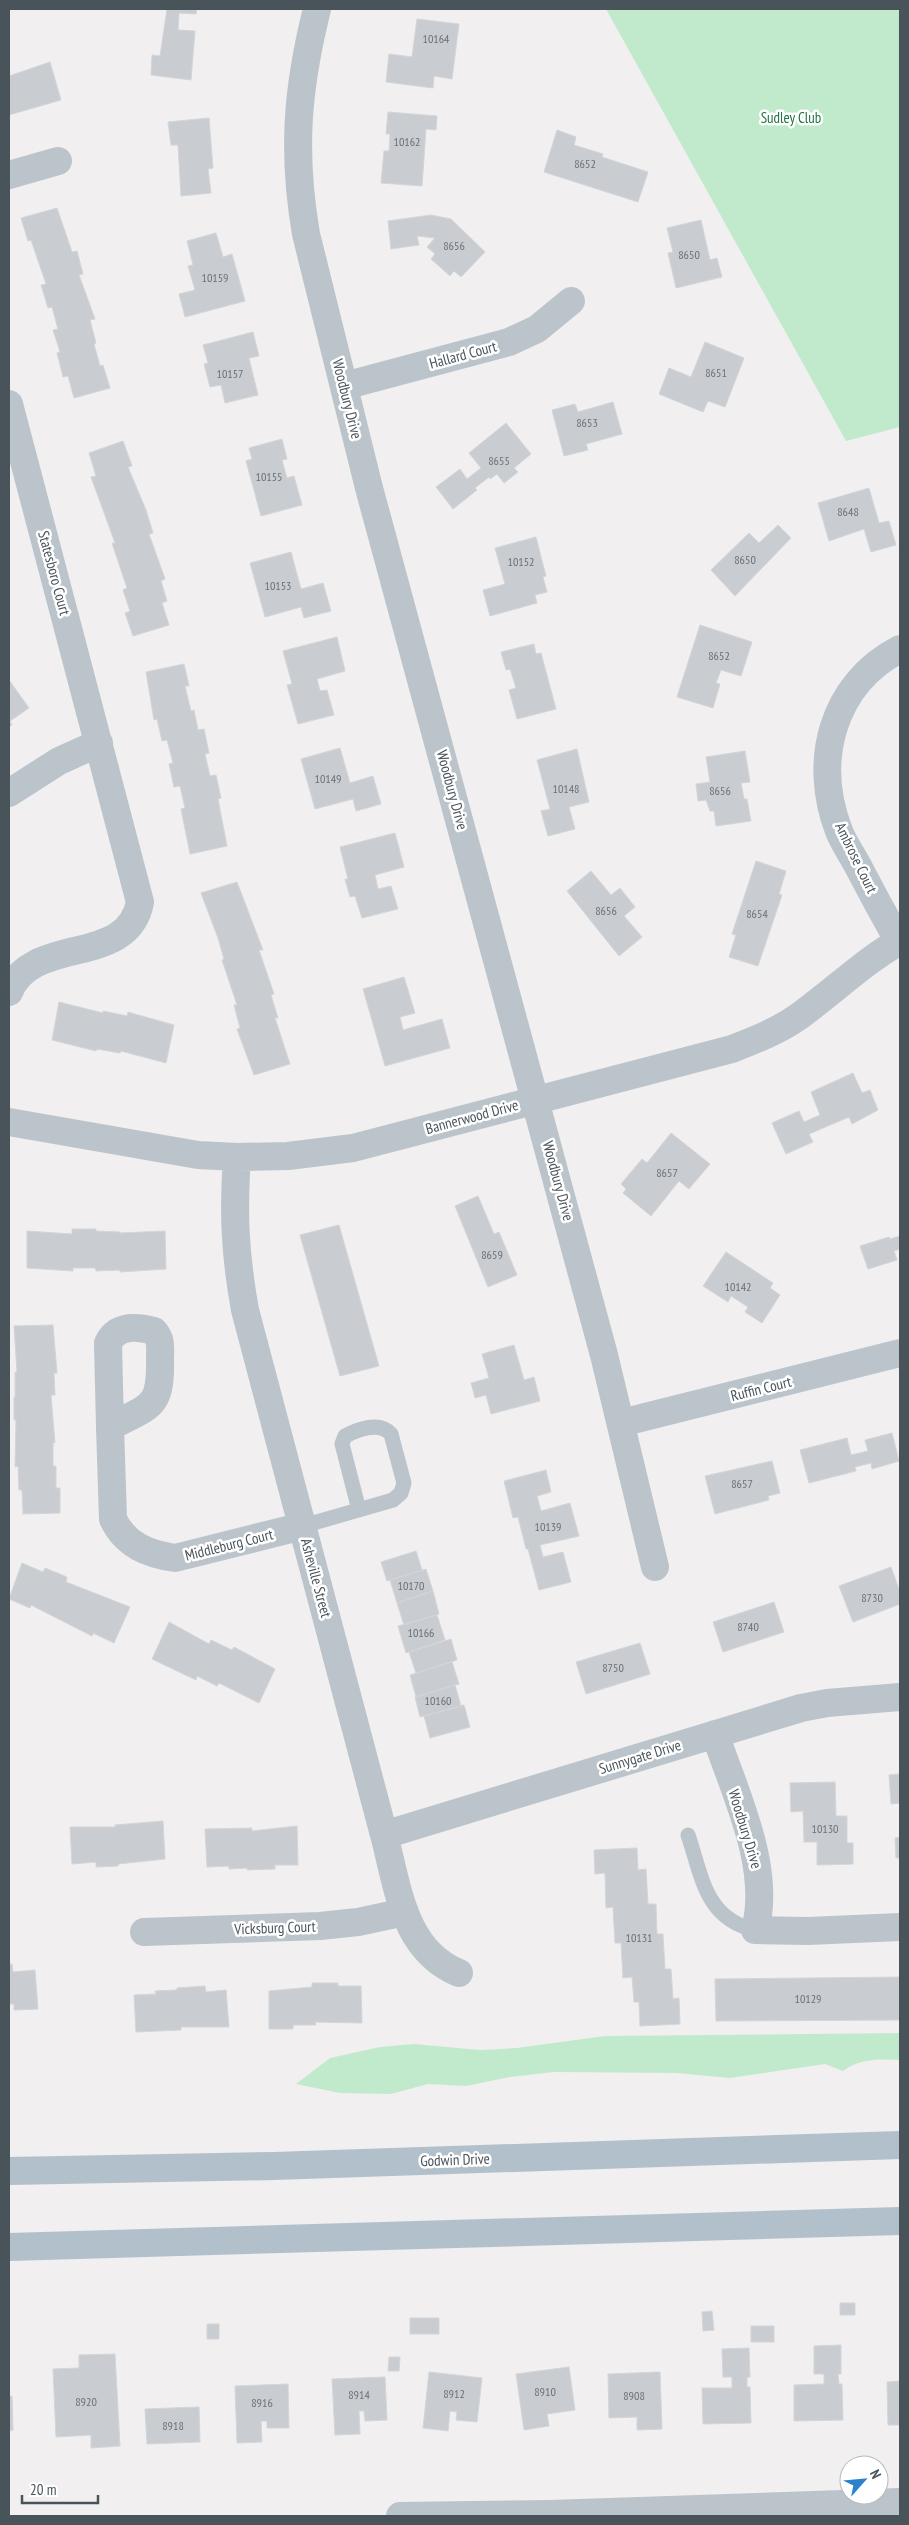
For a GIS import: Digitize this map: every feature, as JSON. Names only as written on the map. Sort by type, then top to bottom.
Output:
[{"type":"main road","name":"Godwin Drive","points":[[9,2171],[284,2165],[900,2145]]},
{"type":"main road","points":[[9,2247],[900,2221]]},
{"type":"street","name":"Woodbury Drive","points":[[317,9],[305,57],[298,98],[296,151],[300,203],[306,234],[372,497],[536,1101],[621,1423],[655,1567]]},
{"type":"street","points":[[9,174],[58,161]]},
{"type":"street","name":"Hallard Court","points":[[344,386],[508,342],[537,329],[571,301]]},
{"type":"street","name":"Statesboro Court","points":[[9,404],[140,902],[138,914],[130,927],[113,938],[34,963],[12,977]]},
{"type":"street","name":"Ambrose Court","points":[[899,941],[840,831],[831,801],[827,762],[828,746],[837,716],[852,688],[869,668],[900,648]]},
{"type":"street","points":[[9,793],[59,761],[99,743]]},
{"type":"street","name":"Bannerwood Drive","points":[[9,1122],[198,1155],[236,1157],[288,1156],[353,1148],[732,1049],[762,1037],[797,1017],[861,966],[899,941]]},
{"type":"street","name":"Asheville Street","points":[[236,1157],[233,1209],[236,1260],[245,1310],[405,1912],[415,1937],[428,1955],[447,1968],[459,1973]]},
{"type":"street","name":"Ruffin Court","points":[[621,1423],[900,1353]]},
{"type":"street","name":"Middleburg Court","points":[[110,1427],[113,1519],[120,1532],[128,1541],[154,1555],[175,1558],[302,1526]]},
{"type":"street","name":"Sunnygate Drive","points":[[384,1835],[778,1714],[827,1702],[900,1698]]},
{"type":"street","name":"Woodbury Drive","points":[[715,1734],[757,1861],[761,1891],[755,1930]]},
{"type":"street","name":"Vicksburg Court","points":[[144,1932],[320,1926],[358,1922],[405,1912]]},
{"type":"street","points":[[755,1930],[808,1931],[900,1927]]},
{"type":"street","points":[[400,2516],[550,2515],[900,2502]]},
{"type":"lane","points":[[302,1526],[359,1510],[393,1500],[401,1493],[404,1484],[391,1434],[386,1429],[378,1426],[345,1436],[342,1444],[359,1510]]},
{"type":"lane","points":[[688,1835],[712,1903],[724,1917],[740,1927],[755,1930]]},
{"type":"green space","name":"Sudley Club","points":[[606,9],[900,9],[900,427],[846,441]]},
{"type":"green space","points":[[900,2033],[900,2060],[863,2062],[843,2071],[825,2064],[730,2078],[676,2073],[554,2072],[510,2077],[466,2086],[428,2084],[391,2094],[340,2093],[296,2084],[330,2058],[380,2047],[414,2044],[480,2050],[517,2048],[605,2036]]},
{"type":"building","points":[[167,9],[197,9],[196,14],[179,13],[178,30],[195,31],[191,80],[151,75],[152,55],[160,56]]},
{"type":"building","points":[[417,19],[459,24],[452,79],[434,76],[433,88],[386,82],[389,54],[412,57]]},
{"type":"building","points":[[50,62],[61,100],[9,115],[9,76]]},
{"type":"building","points":[[388,112],[437,116],[436,130],[426,129],[422,186],[381,183],[384,151],[389,151],[390,134],[386,134]]},
{"type":"building","points":[[209,118],[213,168],[208,169],[211,193],[181,196],[178,145],[171,145],[168,122]]},
{"type":"building","points":[[557,130],[576,137],[574,145],[603,154],[602,157],[648,172],[638,202],[544,172]]},
{"type":"building","points":[[57,208],[72,252],[77,251],[83,274],[79,275],[95,319],[90,320],[96,343],[94,344],[100,366],[103,365],[110,388],[74,398],[68,376],[63,377],[57,353],[60,352],[53,330],[58,329],[52,307],[48,308],[41,285],[46,284],[31,240],[28,241],[21,218]]},
{"type":"building","points":[[431,215],[451,219],[485,252],[461,277],[454,271],[450,276],[431,259],[435,254],[427,247],[435,238],[417,236],[419,245],[391,249],[388,221]]},
{"type":"building","points":[[701,220],[710,260],[717,258],[722,277],[676,288],[668,253],[673,252],[667,228]]},
{"type":"building","points":[[216,233],[223,257],[232,254],[245,301],[185,317],[179,294],[195,290],[188,266],[193,265],[187,241]]},
{"type":"building","points":[[253,332],[259,356],[249,358],[258,395],[225,403],[221,385],[210,387],[204,364],[208,363],[203,345]]},
{"type":"building","points":[[705,342],[744,358],[725,407],[708,401],[703,412],[659,394],[669,368],[691,377]]},
{"type":"building","points":[[613,402],[622,434],[586,444],[588,450],[564,456],[552,410],[575,404],[578,412]]},
{"type":"building","points":[[506,423],[531,454],[514,468],[518,472],[504,483],[497,474],[490,479],[489,477],[475,488],[477,490],[453,509],[436,487],[460,469],[467,479],[481,468],[469,453]]},
{"type":"building","points":[[282,439],[287,459],[282,460],[287,478],[294,476],[302,505],[261,516],[246,461],[252,459],[249,448]]},
{"type":"building","points":[[123,441],[132,466],[128,467],[146,510],[153,533],[149,534],[165,579],[161,581],[167,601],[162,603],[169,625],[133,636],[125,613],[130,611],[123,590],[127,588],[112,543],[115,543],[91,477],[96,476],[89,453]]},
{"type":"building","points":[[869,488],[879,523],[889,521],[896,545],[871,552],[864,529],[829,541],[818,503]]},
{"type":"building","points":[[778,525],[791,538],[735,596],[711,570],[749,533],[759,543]]},
{"type":"building","points":[[536,537],[546,576],[543,577],[547,592],[535,595],[537,603],[490,616],[483,590],[505,584],[495,548]]},
{"type":"building","points":[[291,552],[301,589],[323,583],[331,611],[304,618],[301,607],[265,617],[250,563]]},
{"type":"building","points":[[700,625],[752,642],[741,676],[721,670],[716,683],[720,684],[713,708],[677,697]]},
{"type":"building","points":[[337,637],[345,671],[317,679],[320,691],[327,690],[334,715],[298,724],[287,685],[292,684],[283,651]]},
{"type":"building","points":[[534,644],[536,654],[541,653],[556,709],[517,719],[509,690],[516,688],[510,669],[506,670],[501,652]]},
{"type":"building","points":[[184,664],[189,686],[185,686],[191,711],[194,710],[198,730],[204,729],[209,753],[205,754],[210,776],[216,775],[221,798],[218,799],[227,846],[190,854],[181,809],[185,808],[180,786],[174,787],[169,764],[173,763],[167,740],[162,741],[157,719],[154,720],[146,672]]},
{"type":"building","points":[[9,680],[29,708],[10,721],[12,725],[9,727]]},
{"type":"building","points":[[340,748],[350,783],[373,776],[381,804],[356,811],[353,799],[315,809],[301,759]]},
{"type":"building","points":[[577,749],[589,802],[569,807],[575,829],[548,836],[541,811],[550,809],[537,760]]},
{"type":"building","points":[[745,751],[750,782],[741,783],[744,799],[747,799],[751,821],[716,826],[714,811],[710,811],[706,800],[698,801],[696,784],[710,782],[706,757]]},
{"type":"building","points":[[395,833],[404,867],[375,875],[378,889],[391,886],[398,909],[362,918],[355,896],[350,897],[345,879],[348,879],[340,847]]},
{"type":"building","points":[[756,861],[786,871],[779,894],[782,895],[758,966],[729,957],[736,935],[732,934]]},
{"type":"building","points":[[591,871],[611,895],[620,888],[635,907],[624,916],[642,937],[619,956],[567,891]]},
{"type":"building","points":[[237,882],[263,950],[259,950],[274,994],[271,995],[278,1018],[275,1018],[290,1064],[254,1075],[237,1029],[240,1028],[234,1005],[237,1005],[222,960],[224,959],[218,938],[201,893]]},
{"type":"building","points":[[404,977],[415,1013],[400,1017],[403,1030],[442,1019],[450,1048],[385,1066],[363,989]]},
{"type":"building","points":[[59,1002],[103,1013],[103,1011],[127,1016],[128,1012],[174,1025],[166,1063],[121,1051],[120,1053],[97,1049],[96,1051],[52,1040]]},
{"type":"building","points":[[853,1073],[862,1093],[870,1090],[878,1110],[852,1124],[849,1117],[809,1134],[813,1142],[786,1154],[772,1123],[799,1111],[804,1122],[820,1115],[811,1092]]},
{"type":"building","points":[[671,1133],[710,1164],[689,1189],[679,1181],[651,1216],[623,1193],[626,1189],[621,1184],[642,1159],[647,1163]]},
{"type":"building","points":[[478,1196],[494,1234],[499,1232],[517,1275],[488,1287],[455,1206]]},
{"type":"building","points":[[339,1225],[379,1366],[340,1376],[300,1235]]},
{"type":"building","points":[[72,1229],[96,1229],[96,1231],[120,1233],[165,1231],[166,1269],[120,1272],[120,1270],[96,1271],[95,1268],[73,1268],[73,1271],[27,1268],[27,1231],[72,1234]]},
{"type":"building","points":[[900,1236],[900,1249],[894,1251],[897,1260],[868,1269],[860,1246],[889,1237],[890,1239]]},
{"type":"building","points":[[726,1252],[773,1283],[770,1288],[780,1295],[762,1323],[745,1312],[748,1307],[731,1296],[728,1302],[703,1286]]},
{"type":"building","points":[[53,1325],[57,1373],[54,1373],[55,1395],[51,1395],[55,1443],[53,1442],[53,1466],[56,1466],[56,1488],[60,1488],[60,1513],[23,1514],[18,1466],[15,1467],[16,1420],[14,1420],[14,1397],[15,1372],[17,1372],[14,1326]]},
{"type":"building","points":[[514,1345],[524,1380],[534,1377],[540,1401],[491,1414],[486,1395],[475,1398],[471,1383],[489,1378],[482,1354]]},
{"type":"building","points":[[892,1433],[899,1461],[872,1469],[871,1463],[855,1467],[856,1471],[809,1483],[800,1450],[847,1438],[851,1455],[868,1451],[865,1440]]},
{"type":"building","points":[[772,1461],[780,1493],[768,1496],[769,1500],[715,1514],[705,1476]]},
{"type":"building","points":[[546,1470],[551,1492],[537,1496],[541,1511],[570,1503],[579,1536],[540,1545],[543,1557],[563,1552],[571,1582],[539,1590],[518,1517],[513,1518],[504,1481]]},
{"type":"building","points":[[416,1551],[422,1570],[387,1581],[381,1562]]},
{"type":"building","points":[[22,1563],[43,1572],[45,1568],[67,1577],[66,1582],[130,1607],[114,1643],[93,1633],[92,1636],[31,1605],[30,1608],[9,1599]]},
{"type":"building","points":[[891,1567],[900,1592],[900,1604],[853,1622],[839,1586]]},
{"type":"building","points":[[426,1569],[433,1591],[397,1603],[390,1580]]},
{"type":"building","points":[[433,1591],[439,1614],[404,1625],[397,1603]]},
{"type":"building","points":[[774,1602],[784,1632],[723,1652],[713,1622]]},
{"type":"building","points":[[437,1615],[445,1640],[406,1653],[398,1626]]},
{"type":"building","points":[[169,1622],[209,1644],[211,1640],[232,1650],[234,1647],[275,1669],[259,1703],[219,1683],[217,1686],[197,1676],[196,1680],[152,1659]]},
{"type":"building","points":[[451,1639],[457,1660],[416,1673],[409,1652]]},
{"type":"building","points":[[640,1643],[650,1674],[586,1694],[576,1662]]},
{"type":"building","points":[[452,1662],[459,1684],[416,1697],[410,1675]]},
{"type":"building","points":[[455,1685],[461,1706],[420,1717],[415,1697]]},
{"type":"building","points":[[464,1705],[470,1727],[430,1738],[424,1716]]},
{"type":"building","points":[[900,1774],[900,1803],[891,1804],[889,1775]]},
{"type":"building","points":[[835,1782],[836,1816],[847,1816],[847,1843],[853,1843],[853,1864],[817,1865],[817,1842],[804,1842],[803,1811],[791,1812],[790,1783]]},
{"type":"building","points":[[163,1821],[165,1859],[118,1864],[118,1866],[96,1867],[96,1862],[72,1864],[70,1827],[115,1827],[115,1825]]},
{"type":"building","points":[[297,1826],[298,1865],[275,1865],[275,1869],[247,1870],[247,1868],[229,1869],[229,1866],[207,1867],[205,1829],[252,1828],[252,1831]]},
{"type":"building","points":[[900,1837],[900,1858],[896,1858],[895,1838]]},
{"type":"building","points":[[637,1848],[638,1870],[646,1869],[648,1904],[656,1904],[657,1934],[663,1934],[665,1969],[671,1969],[673,1999],[679,1998],[680,2024],[640,2026],[639,2002],[634,2002],[632,1977],[623,1978],[621,1943],[615,1943],[613,1907],[606,1908],[605,1873],[595,1874],[594,1850]]},
{"type":"building","points":[[9,1964],[12,1964],[13,1972],[35,1970],[38,2009],[14,2010],[14,2004],[9,2004]]},
{"type":"building","points":[[900,1977],[900,2020],[716,2021],[715,1979]]},
{"type":"building","points":[[312,1983],[338,1983],[338,1986],[361,1986],[362,2023],[315,2022],[316,2025],[293,2025],[293,2029],[269,2029],[269,1991],[312,1987]]},
{"type":"building","points":[[205,1986],[206,1992],[226,1990],[229,2027],[181,2027],[181,2030],[136,2032],[134,1995],[156,1994],[155,1991]]},
{"type":"building","points":[[840,2303],[855,2303],[855,2315],[840,2315]]},
{"type":"building","points":[[712,2311],[714,2330],[703,2331],[702,2312]]},
{"type":"building","points":[[410,2318],[439,2318],[439,2334],[410,2334]]},
{"type":"building","points":[[207,2324],[219,2324],[219,2339],[207,2339]]},
{"type":"building","points":[[751,2326],[774,2326],[774,2342],[751,2342]]},
{"type":"building","points":[[841,2345],[841,2374],[838,2374],[839,2384],[842,2384],[843,2420],[794,2421],[794,2385],[824,2384],[824,2374],[814,2374],[814,2346]]},
{"type":"building","points":[[749,2348],[750,2377],[747,2377],[747,2387],[750,2387],[751,2423],[703,2424],[702,2388],[732,2388],[732,2377],[723,2377],[722,2349]]},
{"type":"building","points":[[115,2354],[120,2446],[91,2448],[91,2435],[56,2437],[53,2369],[79,2368],[79,2355]]},
{"type":"building","points":[[389,2357],[400,2357],[399,2371],[388,2371]]},
{"type":"building","points":[[569,2367],[575,2410],[547,2414],[549,2426],[524,2430],[516,2374]]},
{"type":"building","points":[[429,2372],[482,2378],[477,2422],[456,2420],[457,2412],[450,2411],[448,2431],[423,2428]]},
{"type":"building","points":[[660,2372],[662,2429],[637,2430],[637,2417],[609,2418],[608,2374]]},
{"type":"building","points":[[385,2377],[387,2420],[365,2421],[364,2411],[359,2411],[360,2434],[335,2435],[332,2379]]},
{"type":"building","points":[[900,2381],[900,2425],[888,2425],[887,2382]]},
{"type":"building","points":[[288,2384],[289,2428],[267,2428],[267,2421],[261,2421],[262,2442],[237,2443],[235,2386]]},
{"type":"building","points":[[12,2396],[13,2430],[9,2431],[9,2397]]},
{"type":"building","points":[[199,2407],[200,2442],[147,2444],[145,2409]]}]
